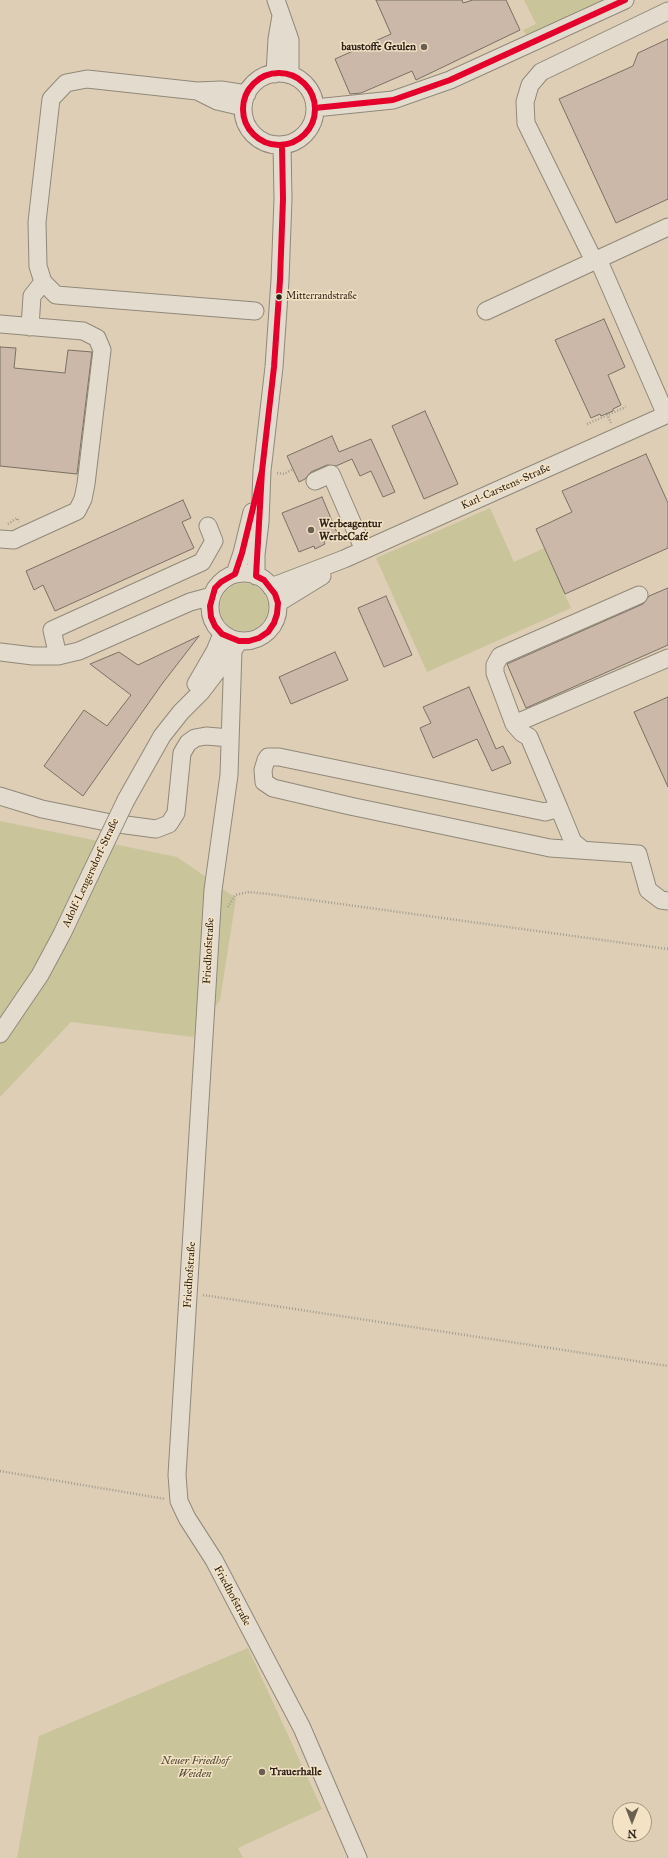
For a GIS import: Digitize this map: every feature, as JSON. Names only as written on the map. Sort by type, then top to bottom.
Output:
[{"type":"street","points":[[315,108],[393,100],[450,80],[624,0]]},
{"type":"street","points":[[279,7],[290,40],[283,74]]},
{"type":"street","points":[[667,415],[596,260],[526,123],[525,102],[530,85],[541,72],[668,11]]},
{"type":"street","points":[[283,74],[300,80],[308,88],[313,97],[315,108],[314,119],[309,129],[302,137],[282,145],[270,144],[259,139],[250,130],[245,119],[245,101],[254,84],[264,77],[283,74]]},
{"type":"street","points":[[245,101],[221,90],[197,91],[87,79],[66,83],[51,99],[37,222],[38,266],[43,282],[56,295],[255,311]]},
{"type":"street","points":[[256,576],[262,471],[274,367],[280,280],[283,199],[282,145]]},
{"type":"street","points":[[486,311],[668,227]]},
{"type":"street","points":[[30,327],[32,296],[43,282]]},
{"type":"street","points":[[0,324],[83,331],[97,338],[102,350],[86,484],[83,499],[77,511],[14,540],[0,539]]},
{"type":"street","name":"Karl-Carstens-Straße","points":[[271,587],[344,559],[667,415]]},
{"type":"street","points":[[235,574],[262,471]]},
{"type":"street","points":[[315,481],[330,474],[364,550]]},
{"type":"street","points":[[58,656],[52,630],[202,562],[214,541],[208,526]]},
{"type":"street","name":"Karl-Carstens-Straße","points":[[278,603],[316,580],[344,559]]},
{"type":"street","points":[[235,574],[256,576],[264,580],[271,587],[278,603],[277,614],[274,623],[268,632],[259,638],[236,646],[215,626],[211,617],[210,606],[212,596],[221,582],[235,574]]},
{"type":"street","points":[[583,850],[573,842],[552,810],[529,737],[522,733],[514,724],[493,685],[495,665],[500,656],[638,595]]},
{"type":"street","points":[[0,652],[33,656],[58,656],[79,651],[190,602],[212,596]]},
{"type":"street","points":[[158,616],[191,612],[211,617]]},
{"type":"street","name":"Adolf-Lengersdorf-Straße","points":[[181,712],[215,651],[222,634]]},
{"type":"street","name":"Adolf-Lengersdorf-Straße","points":[[0,1034],[40,975],[62,934],[126,800],[162,736],[181,712],[201,692],[236,646]]},
{"type":"street","name":"Friedhofstraße","points":[[236,646],[229,775],[213,890],[176,1475],[179,1501],[187,1518],[214,1560],[302,1728],[358,1858]]},
{"type":"street","points":[[514,724],[668,658]]},
{"type":"street","points":[[0,796],[42,809],[111,823],[156,829],[169,824],[176,813],[182,753],[188,743],[195,738],[206,736],[230,738]]},
{"type":"street","points":[[552,810],[279,757],[268,757],[263,770],[264,782],[273,788],[550,848],[638,854],[648,890],[663,895]]},
{"type":"path","points":[[587,424],[626,407]]},
{"type":"path","points":[[227,913],[229,905],[235,895],[249,892],[668,949]]},
{"type":"path","points":[[188,1293],[668,1366]]},
{"type":"path","points":[[0,1471],[179,1501]]},
{"type":"green space","points":[[524,0],[608,0],[527,36],[523,30],[536,24]]},
{"type":"green space","points":[[490,508],[514,562],[544,548],[571,608],[427,672],[376,558]]},
{"type":"green space","points":[[244,583],[253,585],[261,590],[266,598],[268,607],[266,616],[261,624],[253,629],[244,631],[235,629],[227,624],[222,616],[220,607],[222,598],[227,590],[235,585]]},
{"type":"green space","points":[[0,821],[177,857],[236,898],[220,1000],[193,1037],[71,1022],[0,1097]]},
{"type":"green space","name":"Neuer Friedhof Weiden","points":[[248,1648],[322,1809],[238,1848],[243,1858],[17,1858],[39,1736]]},
{"type":"building","name":"baustoffe Geulen","points":[[376,0],[462,0],[463,3],[473,0],[506,0],[520,30],[416,80],[412,71],[361,93],[350,94],[335,59],[391,34]]},
{"type":"building","points":[[668,39],[668,199],[616,223],[559,99],[633,66],[638,53]]},
{"type":"building","points":[[604,319],[625,367],[608,375],[621,405],[613,409],[613,411],[591,418],[555,340]]},
{"type":"building","points":[[0,347],[16,348],[14,368],[65,373],[68,350],[92,352],[77,474],[0,466]]},
{"type":"building","points":[[425,411],[458,484],[424,499],[392,426]]},
{"type":"building","points":[[332,436],[339,452],[371,439],[395,492],[383,497],[371,471],[360,476],[352,459],[336,466],[327,465],[311,472],[305,479],[299,482],[287,456]]},
{"type":"building","points":[[646,454],[668,503],[668,548],[565,594],[536,529],[572,512],[562,491]]},
{"type":"building","points":[[322,497],[338,535],[324,542],[325,544],[315,549],[314,546],[299,552],[282,513]]},
{"type":"building","points":[[183,500],[191,518],[182,522],[194,548],[55,611],[43,585],[34,590],[26,571]]},
{"type":"building","points":[[668,588],[668,645],[526,708],[507,664],[643,604],[649,596]]},
{"type":"building","points":[[386,596],[412,655],[384,667],[358,608]]},
{"type":"building","points":[[199,636],[162,684],[83,796],[44,766],[84,710],[107,726],[131,695],[90,664],[119,652],[138,665]]},
{"type":"building","points":[[335,652],[348,680],[291,704],[279,677]]},
{"type":"building","points":[[469,687],[496,749],[503,746],[511,763],[492,771],[477,739],[433,758],[420,728],[431,723],[423,707]]},
{"type":"building","points":[[668,697],[668,787],[634,712]]},
{"type":"transit line","points":[[315,108],[393,100],[450,80],[625,0]]},
{"type":"transit line","points":[[279,73],[299,79],[309,89],[315,109],[309,129],[299,139],[279,145],[259,139],[249,129],[243,109],[249,89],[259,79],[279,73]]},
{"type":"transit line","points":[[262,471],[274,367],[280,280],[283,199],[282,145]]},
{"type":"transit line","points":[[262,471],[256,576],[264,580],[275,594],[278,603],[277,614],[274,623],[268,632],[259,638],[249,641],[239,641],[222,634],[215,626],[211,617],[210,606],[215,588],[221,582],[235,574],[242,553],[262,471]]},
{"type":"place","name":"baustoffe Geulen","points":[[424,47]]},
{"type":"place","name":"Mitterrandstraße","points":[[279,297]]},
{"type":"place","name":"Werbeagentur WerbeCafé","points":[[311,530]]},
{"type":"place","name":"Trauerhalle","points":[[262,1772]]}]
